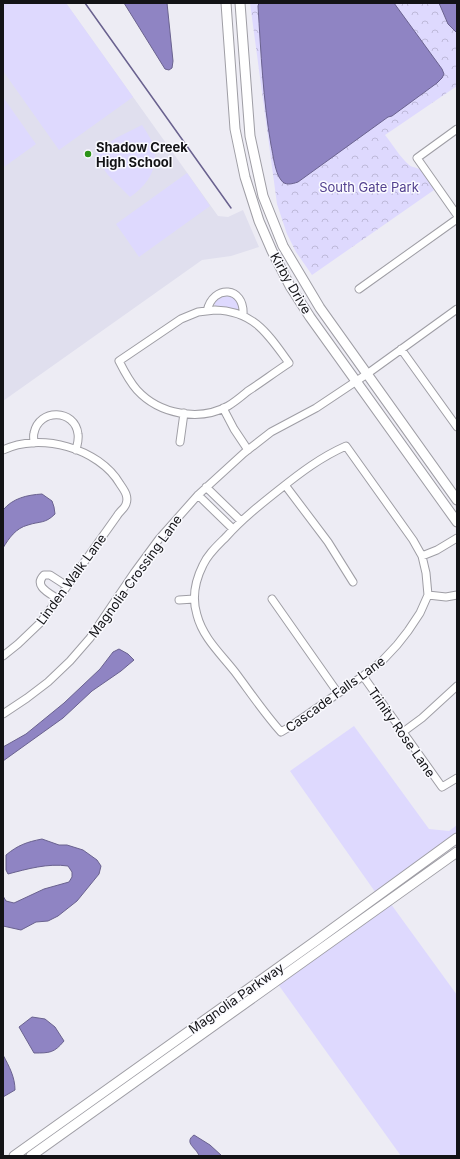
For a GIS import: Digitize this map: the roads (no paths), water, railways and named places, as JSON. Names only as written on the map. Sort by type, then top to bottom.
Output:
[{"type":"main road","name":"Kirby Drive","points":[[226,3],[230,76],[235,129],[245,177],[259,221],[272,251],[290,286],[310,317],[457,522]]},
{"type":"main road","name":"Kirby Drive","points":[[240,3],[250,136],[263,196],[283,246],[320,308],[457,500]]},
{"type":"main road","points":[[259,221],[271,216]]},
{"type":"main road","name":"Magnolia Parkway","points":[[14,1156],[267,976],[457,838]]},
{"type":"main road","name":"Magnolia Parkway","points":[[31,1156],[456,852]]},
{"type":"main road","points":[[225,1018],[236,1004],[267,982],[267,976]]},
{"type":"street","points":[[457,129],[417,158],[457,215]]},
{"type":"street","points":[[360,289],[457,220]]},
{"type":"street","points":[[207,311],[210,302],[214,297],[222,293],[230,293],[241,301],[243,305],[243,316]]},
{"type":"street","name":"Magnolia Crossing Lane","points":[[3,714],[48,682],[70,661],[90,638],[134,572],[159,539],[206,487],[271,432],[316,408],[367,374],[457,309]]},
{"type":"street","points":[[223,310],[243,316],[254,322],[267,333],[288,363],[234,402],[223,408],[202,413],[184,413],[162,407],[149,400],[142,395],[132,383],[119,361],[181,319],[189,315],[207,311],[223,310]]},
{"type":"street","points":[[401,349],[457,426]]},
{"type":"street","points":[[223,408],[234,430],[248,450]]},
{"type":"street","points":[[180,442],[184,413]]},
{"type":"street","points":[[3,450],[16,445],[34,443],[43,442],[57,444],[76,450],[78,433],[76,426],[62,415],[57,414],[48,416],[40,421],[34,432],[34,443]]},
{"type":"street","points":[[179,600],[194,599],[197,580],[203,565],[211,552],[241,521],[312,464],[346,446],[413,540],[422,556],[426,573],[428,595],[446,597],[457,595]]},
{"type":"street","name":"Linden Walk Lane","points":[[3,656],[31,632],[58,599],[126,504],[127,495],[118,480],[106,467],[92,457],[76,450]]},
{"type":"street","points":[[285,485],[328,542],[353,582]]},
{"type":"street","points":[[206,487],[241,521]]},
{"type":"street","points":[[198,495],[233,529]]},
{"type":"street","points":[[422,556],[437,550],[457,538]]},
{"type":"street","points":[[58,599],[41,587],[40,578],[44,575],[50,575],[67,586]]},
{"type":"street","name":"Cascade Falls Lane","points":[[194,599],[196,614],[201,627],[210,642],[281,732],[363,676],[382,661],[408,631],[420,613],[428,595]]},
{"type":"street","points":[[272,600],[338,693]]},
{"type":"street","name":"Trinity Rose Lane","points":[[363,676],[442,787],[457,778]]},
{"type":"street","points":[[404,732],[422,718],[457,686]]},
{"type":"waterway","points":[[85,3],[231,208]]},
{"type":"place","name":"Shadow Creek High School","points":[[88,154]]},
{"type":"park label","name":"South Gate Park","points":[[369,187]]}]
